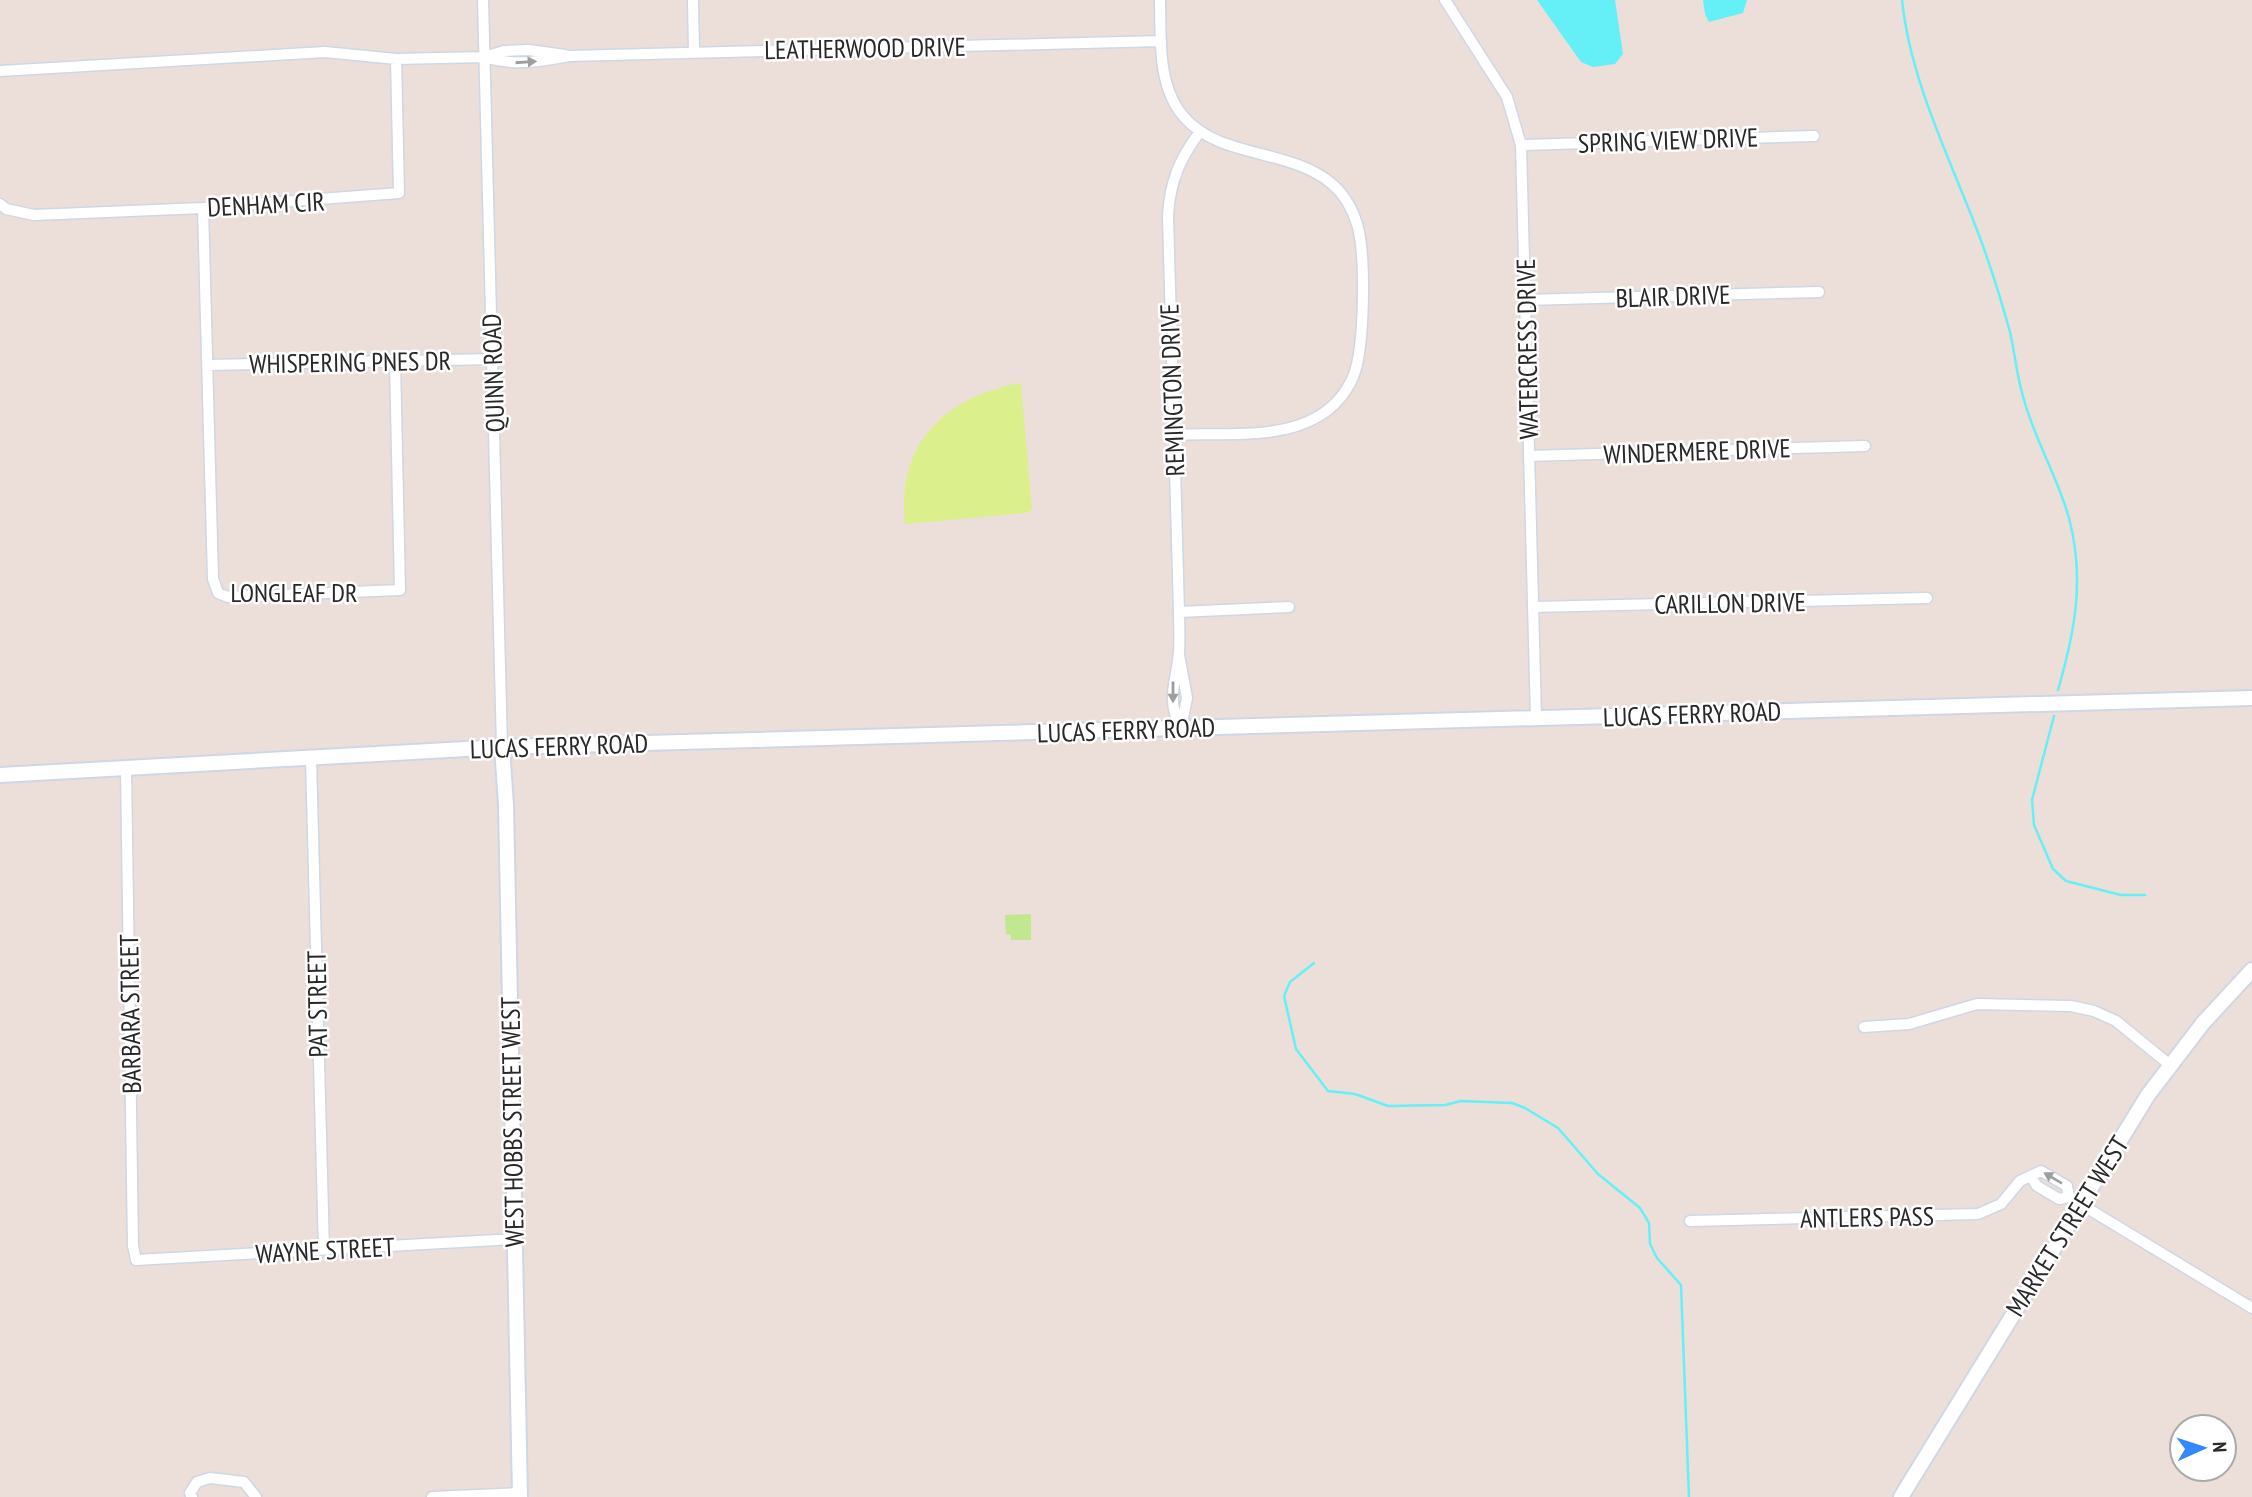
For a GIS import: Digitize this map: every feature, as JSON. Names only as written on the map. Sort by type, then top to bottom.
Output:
[{"type":"street","name":"QUINN ROAD","points":[[483,0],[502,747]]},
{"type":"street","points":[[693,0],[694,52]]},
{"type":"street","points":[[1160,0],[1165,83],[1182,115],[1199,133],[1313,172],[1342,194],[1357,226],[1361,332],[1352,379],[1339,400],[1320,415],[1287,429],[1172,435]]},
{"type":"street","name":"WATERCRESS DRIVE","points":[[1445,0],[1507,97],[1521,145],[1536,718]]},
{"type":"street","name":"LEATHERWOOD DRIVE","points":[[484,57],[503,63],[522,63],[569,56],[1161,41]]},
{"type":"street","points":[[0,71],[325,52],[396,59],[484,57]]},
{"type":"street","name":"DENHAM CIR","points":[[0,204],[6,209],[34,215],[203,208],[400,193],[396,59]]},
{"type":"street","name":"REMINGTON DRIVE","points":[[1181,728],[1187,698],[1185,675],[1179,655],[1167,240],[1170,191],[1177,167],[1199,133]]},
{"type":"street","name":"SPRING VIEW DRIVE","points":[[1521,145],[1814,136]]},
{"type":"street","name":"LONGLEAF DR","points":[[203,208],[214,579],[218,593],[228,597],[400,590],[395,361]]},
{"type":"street","name":"BLAIR DRIVE","points":[[1526,300],[1819,292]]},
{"type":"street","name":"WHISPERING PNES DR","points":[[208,365],[493,359]]},
{"type":"street","name":"WINDERMERE DRIVE","points":[[1529,456],[1865,446]]},
{"type":"street","name":"CARILLON DRIVE","points":[[1533,607],[1927,598]]},
{"type":"street","points":[[1179,612],[1289,607]]},
{"type":"street","name":"LUCAS FERRY ROAD","points":[[0,775],[502,747],[2252,698]]},
{"type":"street","name":"WEST HOBBS STREET WEST","points":[[502,747],[506,805],[520,1495]]},
{"type":"street","name":"PAT STREET","points":[[312,759],[324,1250]]},
{"type":"street","name":"BARBARA STREET","points":[[126,768],[133,1246],[136,1260]]},
{"type":"street","name":"MARKET STREET WEST","points":[[1901,1497],[2074,1201],[2170,1065],[2203,1023],[2252,970]]},
{"type":"street","points":[[1864,1027],[1909,1024],[1977,1004],[2071,1006],[2095,1011],[2116,1021],[2170,1065]]},
{"type":"street","points":[[2074,1201],[2067,1186],[2042,1171],[2030,1176],[2037,1186],[2059,1199],[2074,1201],[2252,1308]]},
{"type":"street","name":"ANTLERS PASS","points":[[1690,1221],[1978,1214],[2001,1204],[2020,1181],[2030,1176]]},
{"type":"street","name":"WAYNE STREET","points":[[136,1260],[514,1239]]},
{"type":"street","points":[[192,1497],[190,1493],[197,1482],[209,1478],[244,1482],[256,1497]]},
{"type":"street","points":[[432,1497],[520,1495]]},
{"type":"green space","points":[[1021,383],[1032,509],[1026,513],[905,524],[904,495],[909,470],[918,447],[931,428],[949,412],[970,400]]},
{"type":"green space","points":[[1031,914],[1031,940],[1011,940],[1011,935],[1006,934],[1005,915]]},
{"type":"water","points":[[1537,0],[1615,0],[1623,54],[1615,64],[1593,67],[1581,62]]},
{"type":"water","points":[[1703,0],[1747,0],[1743,13],[1709,22]]},
{"type":"waterway","points":[[1902,0],[1914,63],[1924,95],[1987,257],[2010,332],[2029,415],[2059,488],[2074,540],[2076,605],[2058,690]]},
{"type":"waterway","points":[[2054,716],[2032,800],[2034,825],[2053,869],[2066,881],[2121,895],[2145,895]]},
{"type":"waterway","points":[[1314,963],[1290,982],[1284,996],[1296,1049],[1328,1091],[1355,1094],[1388,1106],[1445,1105],[1461,1101],[1512,1103],[1558,1128],[1598,1174],[1640,1208],[1649,1223],[1650,1244],[1657,1258],[1681,1285],[1689,1497]]}]
